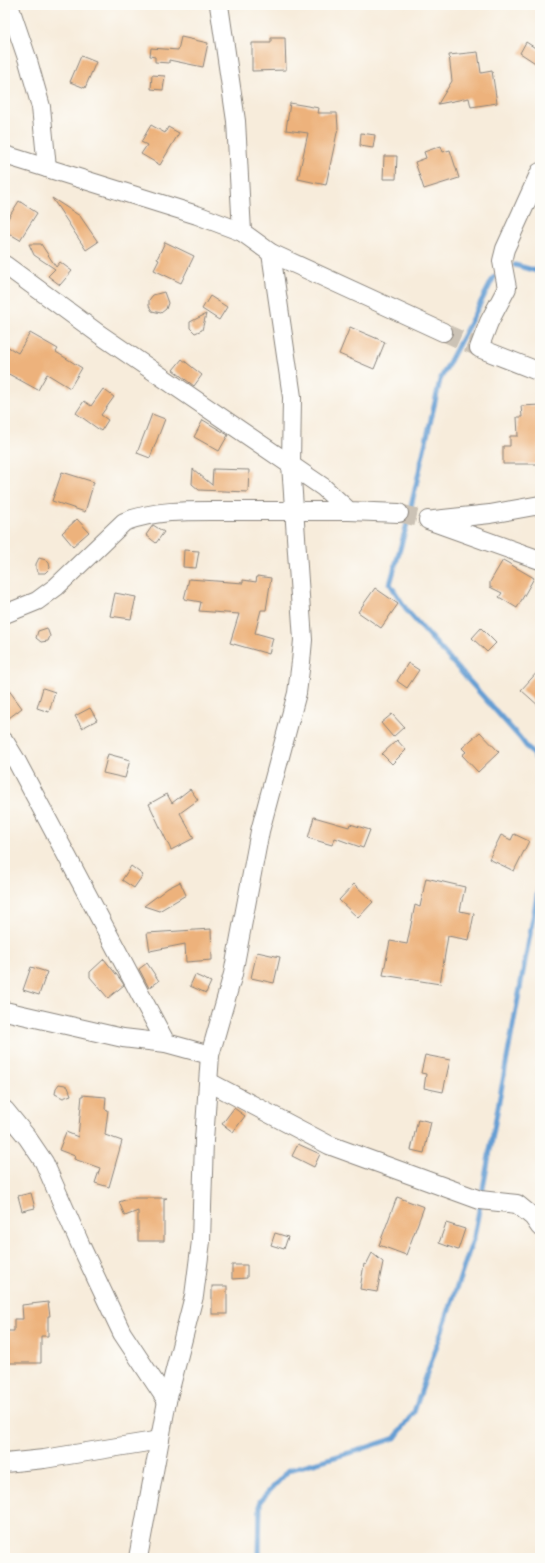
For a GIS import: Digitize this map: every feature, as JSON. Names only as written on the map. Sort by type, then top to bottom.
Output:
[{"type":"street","points":[[8,5],[28,61],[41,107],[47,168]]},
{"type":"street","points":[[218,5],[236,121],[242,232]]},
{"type":"street","points":[[5,155],[198,215],[242,232],[271,254],[443,332]]},
{"type":"street","points":[[540,172],[505,249],[502,261],[507,288],[489,322],[479,348],[540,372]]},
{"type":"street","points":[[138,1558],[167,1401],[194,1296],[200,1249],[204,1140],[210,1055],[233,974],[260,832],[298,685],[303,640],[293,510],[291,464],[292,397],[271,254]]},
{"type":"street","points":[[5,265],[100,334],[291,464],[323,487],[349,511]]},
{"type":"street","points":[[540,505],[490,514],[428,520],[540,560]]},
{"type":"street","points":[[5,614],[36,601],[56,587],[124,522],[138,517],[174,513],[293,510],[399,513]]},
{"type":"street","points":[[5,742],[16,760],[166,1043]]},
{"type":"street","points":[[5,1011],[123,1038],[166,1043],[210,1055]]},
{"type":"street","points":[[209,1082],[329,1145],[480,1200],[517,1204],[533,1217],[540,1227]]},
{"type":"street","points":[[5,1110],[27,1137],[44,1162],[122,1333],[167,1401]]},
{"type":"street","points":[[5,1463],[44,1459],[160,1440]]},
{"type":"building","points":[[181,37],[208,43],[203,67],[169,60],[169,63],[155,62],[155,57],[150,56],[151,48],[178,50]]},
{"type":"building","points":[[271,38],[285,38],[286,70],[252,71],[252,43],[271,43]]},
{"type":"building","points":[[526,42],[540,51],[540,66],[520,53]]},
{"type":"building","points":[[478,52],[481,73],[492,71],[497,103],[471,107],[469,98],[438,104],[452,81],[449,55]]},
{"type":"building","points":[[81,56],[96,62],[85,88],[70,82]]},
{"type":"building","points":[[152,75],[165,76],[163,90],[151,89]]},
{"type":"building","points":[[290,103],[319,108],[318,113],[337,113],[338,128],[326,185],[298,179],[308,133],[286,130]]},
{"type":"building","points":[[151,125],[165,133],[168,127],[179,133],[160,165],[141,154],[147,145],[141,142]]},
{"type":"building","points":[[361,133],[375,135],[373,148],[360,146]]},
{"type":"building","points":[[441,146],[443,152],[450,150],[459,178],[424,189],[415,162],[426,158],[424,152]]},
{"type":"building","points":[[384,156],[397,156],[396,179],[383,179]]},
{"type":"building","points":[[52,198],[80,216],[98,242],[86,250]]},
{"type":"building","points":[[19,201],[37,213],[20,240],[5,231],[5,223]]},
{"type":"building","points":[[165,242],[194,256],[181,283],[154,270],[159,260],[157,259]]},
{"type":"building","points":[[29,244],[41,244],[56,267],[60,262],[72,271],[60,285],[48,276],[55,269],[34,255]]},
{"type":"building","points":[[164,292],[168,303],[166,309],[161,313],[152,311],[149,306],[149,300],[153,295]]},
{"type":"building","points":[[210,296],[227,307],[219,320],[202,309]]},
{"type":"building","points":[[206,314],[202,330],[195,333],[190,328],[190,322]]},
{"type":"building","points":[[350,327],[385,342],[374,369],[339,354]]},
{"type":"building","points":[[30,333],[58,349],[56,352],[82,368],[70,388],[47,374],[38,390],[5,372],[5,345],[18,353]]},
{"type":"building","points":[[182,359],[202,375],[194,386],[173,370]]},
{"type":"building","points":[[103,389],[114,397],[101,415],[108,420],[101,431],[76,413],[84,401],[91,406]]},
{"type":"building","points":[[540,405],[538,464],[503,464],[503,446],[510,446],[510,436],[518,436],[517,417],[522,417],[521,406]]},
{"type":"building","points":[[152,414],[165,419],[150,458],[137,453]]},
{"type":"building","points":[[203,420],[228,435],[219,451],[194,437]]},
{"type":"building","points":[[193,469],[212,485],[213,469],[249,470],[248,492],[199,490],[192,484]]},
{"type":"building","points":[[62,472],[94,482],[85,512],[52,501]]},
{"type":"building","points":[[77,519],[89,532],[73,546],[62,533]]},
{"type":"building","points":[[153,525],[164,532],[156,543],[146,535]]},
{"type":"building","points":[[184,550],[199,551],[196,568],[183,567]]},
{"type":"building","points":[[39,558],[46,560],[49,563],[50,568],[45,573],[38,573],[36,569],[36,564]]},
{"type":"building","points":[[503,560],[534,578],[517,608],[499,597],[502,593],[490,587],[490,582]]},
{"type":"building","points":[[257,576],[271,578],[266,610],[261,610],[255,633],[273,638],[269,654],[230,643],[239,614],[199,611],[201,602],[184,599],[189,579],[243,583],[243,580],[256,582]]},
{"type":"building","points":[[375,588],[398,604],[381,628],[358,612]]},
{"type":"building","points":[[115,593],[136,597],[131,619],[110,616]]},
{"type":"building","points":[[47,628],[50,636],[48,641],[41,642],[36,638],[38,631]]},
{"type":"building","points":[[481,628],[496,643],[487,652],[472,638]]},
{"type":"building","points":[[408,663],[419,670],[407,688],[397,681]]},
{"type":"building","points":[[540,669],[540,707],[521,690]]},
{"type":"building","points":[[5,685],[22,708],[5,721]]},
{"type":"building","points":[[43,688],[55,692],[49,712],[37,708]]},
{"type":"building","points":[[90,708],[97,720],[82,728],[75,716]]},
{"type":"building","points":[[392,714],[404,727],[393,737],[381,723]]},
{"type":"building","points":[[480,732],[499,752],[478,772],[462,755],[466,752],[462,748]]},
{"type":"building","points":[[397,740],[406,750],[392,764],[382,754]]},
{"type":"building","points":[[108,754],[130,760],[125,778],[103,773]]},
{"type":"building","points":[[190,789],[198,800],[180,813],[194,838],[171,850],[149,804],[167,794],[172,803]]},
{"type":"building","points":[[314,817],[349,827],[350,824],[370,830],[363,848],[335,838],[332,845],[308,838]]},
{"type":"building","points":[[514,834],[529,841],[514,871],[489,859],[501,835],[511,840]]},
{"type":"building","points":[[131,866],[143,875],[134,888],[122,880]]},
{"type":"building","points":[[426,878],[465,887],[460,911],[474,914],[469,940],[448,936],[440,984],[383,975],[390,941],[407,944],[415,905],[420,907]]},
{"type":"building","points":[[180,882],[186,895],[159,911],[144,906],[168,888]]},
{"type":"building","points":[[354,884],[373,902],[358,918],[339,900]]},
{"type":"building","points":[[211,929],[212,960],[186,962],[185,944],[150,951],[147,933]]},
{"type":"building","points":[[257,952],[280,957],[274,983],[251,978]]},
{"type":"building","points":[[104,959],[124,985],[108,998],[90,977],[90,972]]},
{"type":"building","points":[[147,963],[159,981],[149,988],[139,969]]},
{"type":"building","points":[[31,967],[47,972],[39,995],[23,990]]},
{"type":"building","points":[[195,975],[211,982],[206,993],[190,986]]},
{"type":"building","points":[[425,1055],[450,1060],[443,1092],[424,1088],[426,1074],[421,1073]]},
{"type":"building","points":[[59,1084],[68,1087],[71,1095],[63,1098],[55,1094],[56,1088]]},
{"type":"building","points":[[82,1095],[106,1097],[105,1109],[108,1110],[105,1135],[122,1141],[109,1187],[95,1183],[100,1168],[74,1159],[75,1156],[59,1150],[66,1132],[78,1137]]},
{"type":"building","points":[[234,1108],[245,1116],[233,1132],[222,1124]]},
{"type":"building","points":[[418,1119],[431,1122],[424,1153],[411,1150]]},
{"type":"building","points":[[298,1144],[320,1154],[314,1167],[292,1156]]},
{"type":"building","points":[[31,1193],[35,1208],[22,1211],[18,1196]]},
{"type":"building","points":[[397,1197],[424,1207],[406,1255],[379,1245]]},
{"type":"building","points":[[131,1198],[167,1198],[164,1199],[164,1241],[138,1241],[138,1211],[125,1216],[119,1202]]},
{"type":"building","points":[[446,1223],[465,1229],[458,1250],[439,1243]]},
{"type":"building","points":[[275,1233],[288,1237],[284,1249],[271,1245]]},
{"type":"building","points":[[372,1253],[383,1262],[377,1292],[360,1289],[364,1264],[366,1265]]},
{"type":"building","points":[[232,1265],[247,1265],[247,1278],[232,1279]]},
{"type":"building","points":[[212,1286],[227,1286],[227,1314],[212,1314]]},
{"type":"building","points":[[48,1302],[50,1316],[48,1316],[48,1336],[41,1336],[41,1363],[5,1363],[5,1331],[14,1331],[14,1319],[23,1319],[22,1305]]},
{"type":"waterway","points":[[515,265],[540,272]]},
{"type":"waterway","points":[[494,277],[440,380],[407,524],[390,584],[408,612],[520,738],[540,764]]},
{"type":"waterway","points":[[259,1558],[260,1501],[289,1470],[395,1438],[414,1412],[474,1237],[540,880]]},
{"type":"tunnel","points":[[443,332],[479,348]]},
{"type":"tunnel","points":[[399,513],[428,520]]}]
